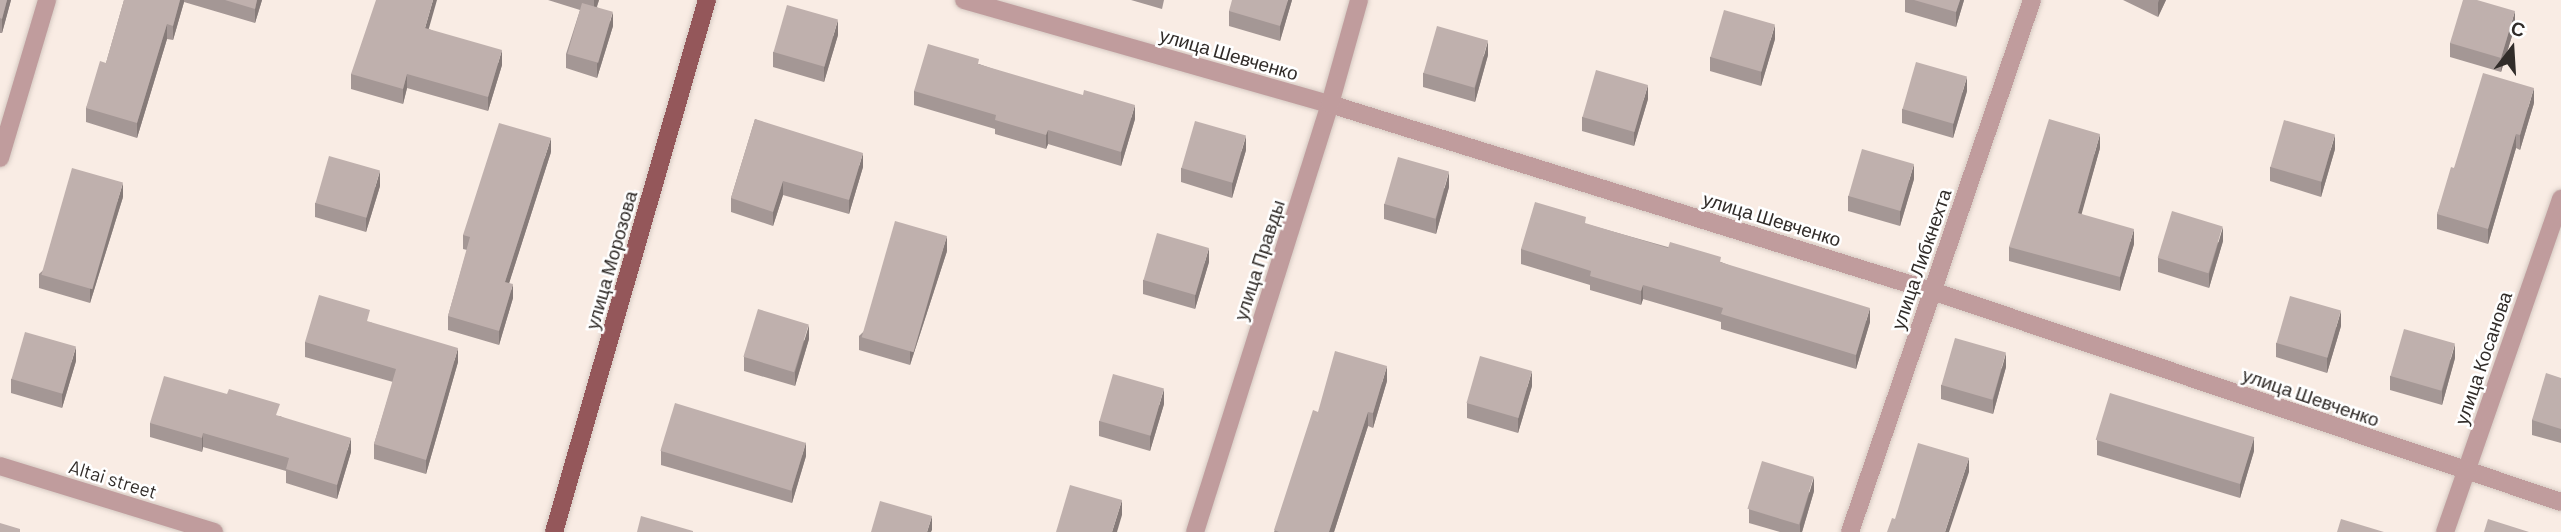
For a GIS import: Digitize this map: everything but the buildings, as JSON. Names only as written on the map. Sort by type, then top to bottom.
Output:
[{"type":"main road","name":"улица Морозова","points":[[554,532],[707,0]]},
{"type":"street","points":[[0,158],[47,0]]},
{"type":"street","name":"улица Шевченко","points":[[964,0],[1331,104],[1932,291],[2561,502]]},
{"type":"street","name":"улица Правды","points":[[1195,532],[1331,104],[1359,0]]},
{"type":"street","name":"улица Либкнехта","points":[[1850,532],[2032,0]]},
{"type":"street","name":"улица Косанова","points":[[2445,532],[2561,199]]},
{"type":"street","name":"Altai street","points":[[0,466],[214,532]]}]
